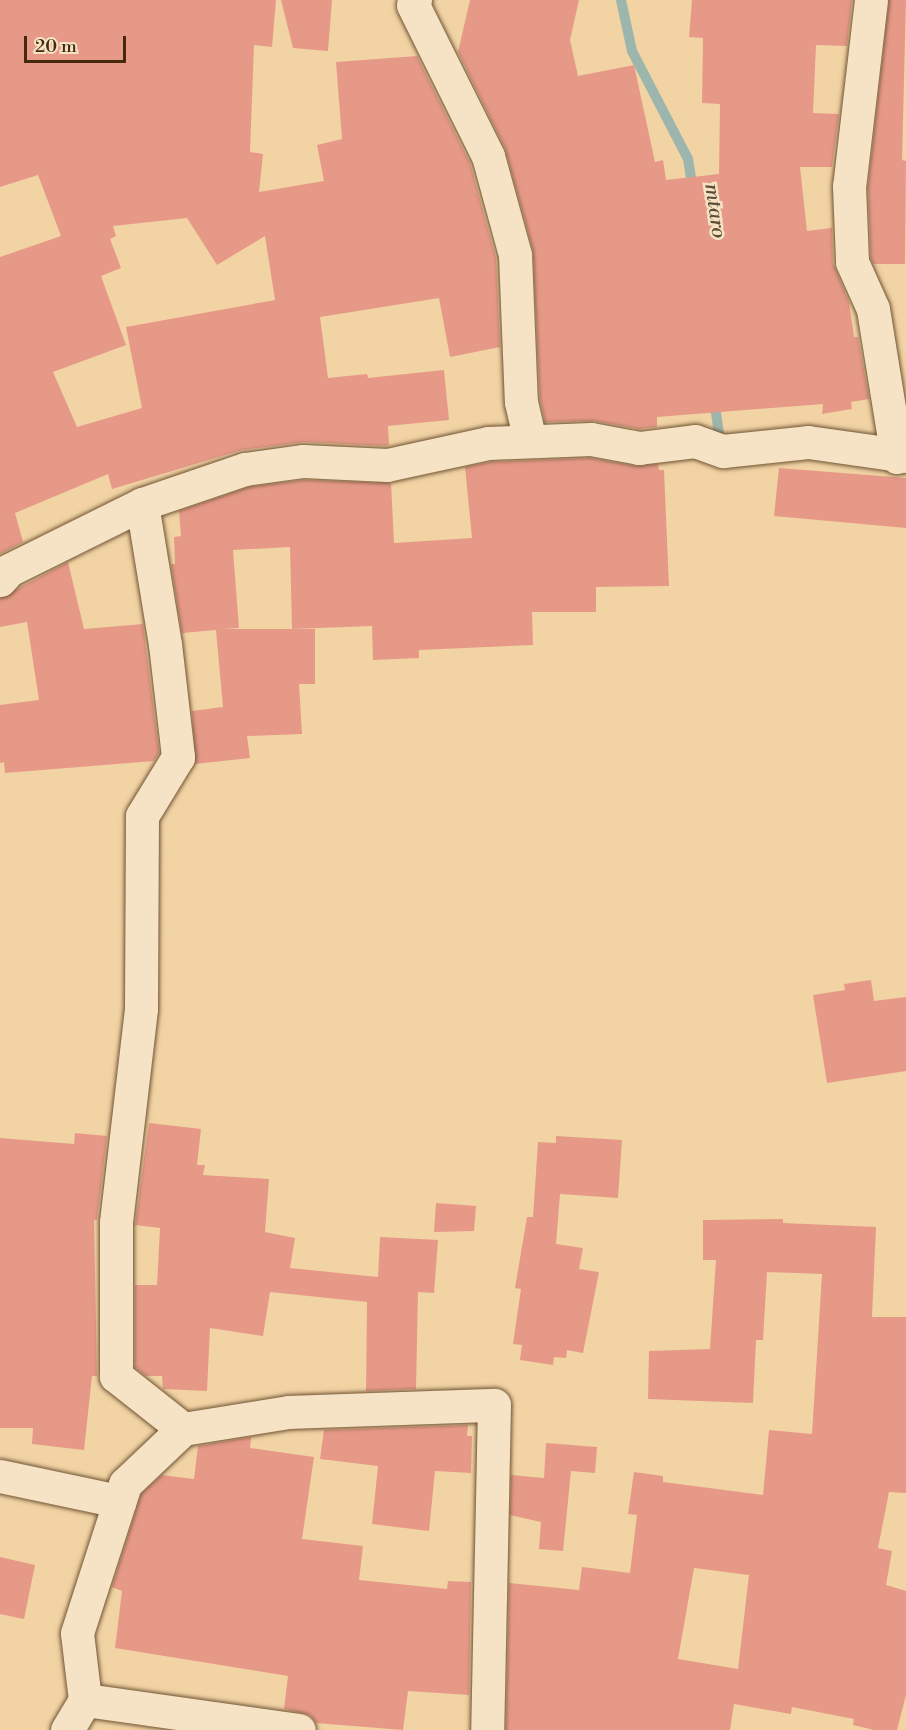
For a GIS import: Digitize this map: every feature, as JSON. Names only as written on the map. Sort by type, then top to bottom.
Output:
[{"type":"street","points":[[415,0],[417,14],[488,156],[515,255],[520,402],[530,441]]},
{"type":"street","points":[[0,580],[9,570],[142,504],[245,469],[303,461],[387,465],[488,443],[591,439],[639,448],[695,441],[723,451],[808,442],[901,457],[873,309],[852,262],[849,186],[871,0]]},
{"type":"street","points":[[142,504],[165,644],[178,757],[142,816],[141,1009],[116,1223],[116,1377],[183,1429]]},
{"type":"street","points":[[67,1730],[86,1700],[77,1633],[125,1484],[183,1429],[289,1412],[494,1405],[487,1730]]},
{"type":"street","points":[[0,1476],[119,1501]]},
{"type":"street","points":[[86,1700],[299,1730]]},
{"type":"building","points":[[0,0],[276,0],[272,47],[254,45],[250,152],[263,154],[259,192],[324,181],[317,145],[342,139],[336,62],[417,56],[470,163],[496,258],[500,347],[450,357],[439,298],[320,317],[328,378],[367,374],[368,378],[444,370],[449,420],[388,426],[389,445],[385,446],[304,442],[242,450],[112,489],[108,474],[15,513],[23,542],[0,554],[0,257],[61,236],[38,175],[0,187]],"holes":[[[187,218],[217,265],[265,236],[275,300],[126,327],[142,408],[77,427],[53,372],[126,345],[101,276],[121,268],[110,239],[116,236],[113,226]]]},
{"type":"building","points":[[281,0],[332,0],[328,51],[293,48]]},
{"type":"building","points":[[470,0],[579,0],[570,40],[578,76],[634,65],[655,162],[663,160],[666,180],[719,174],[720,104],[702,103],[703,38],[689,37],[692,0],[852,0],[847,46],[816,45],[813,113],[839,114],[832,167],[800,167],[807,231],[832,228],[833,263],[849,302],[854,337],[858,337],[869,399],[851,402],[852,409],[822,414],[823,404],[657,417],[657,427],[640,429],[594,421],[545,422],[540,399],[533,250],[505,148],[458,52]]},
{"type":"building","points":[[889,0],[906,0],[902,160],[906,161],[905,264],[873,264],[868,187]]},
{"type":"building","points":[[590,458],[636,466],[658,464],[659,470],[664,470],[669,586],[596,587],[596,612],[532,612],[533,645],[419,650],[419,658],[373,660],[372,626],[292,629],[315,629],[315,684],[299,684],[302,734],[247,736],[250,758],[195,764],[192,711],[223,707],[216,630],[182,633],[171,564],[175,564],[174,537],[181,536],[179,511],[249,487],[304,480],[391,483],[394,543],[472,538],[465,467],[490,462]],"holes":[[[290,547],[292,629],[223,629],[239,628],[233,550]]]},
{"type":"building","points":[[779,468],[906,478],[906,528],[774,516]]},
{"type":"building","points":[[68,562],[84,629],[143,624],[159,753],[154,761],[5,773],[4,762],[0,763],[0,705],[39,700],[27,622],[0,627],[0,598]]},
{"type":"building","points":[[871,980],[874,1001],[906,997],[906,1071],[827,1083],[813,995],[845,990],[844,984]]},
{"type":"building","points":[[149,1123],[201,1129],[197,1165],[205,1165],[203,1175],[269,1179],[265,1232],[295,1238],[290,1268],[378,1277],[380,1237],[438,1240],[434,1293],[418,1292],[416,1389],[366,1391],[367,1302],[270,1292],[263,1336],[210,1328],[207,1391],[163,1389],[162,1376],[146,1376],[135,1367],[135,1285],[157,1285],[160,1228],[135,1225]]},
{"type":"building","points":[[75,1133],[107,1136],[97,1220],[94,1220],[97,1376],[92,1376],[84,1450],[32,1444],[33,1428],[0,1428],[0,1138],[74,1144]]},
{"type":"building","points":[[556,1136],[622,1140],[618,1198],[560,1194],[556,1244],[583,1248],[579,1269],[599,1272],[583,1353],[567,1350],[566,1358],[554,1357],[553,1365],[520,1360],[522,1345],[513,1344],[521,1289],[515,1288],[527,1217],[533,1217],[538,1142],[556,1143]]},
{"type":"building","points":[[436,1203],[476,1206],[474,1231],[434,1232]]},
{"type":"building","points":[[783,1219],[783,1223],[876,1227],[872,1317],[906,1317],[906,1493],[889,1492],[878,1548],[892,1551],[886,1585],[906,1591],[906,1695],[897,1730],[874,1730],[853,1725],[854,1719],[792,1707],[791,1714],[734,1704],[730,1730],[506,1730],[509,1583],[579,1590],[582,1567],[630,1573],[637,1515],[628,1514],[634,1472],[663,1476],[663,1482],[763,1495],[769,1430],[812,1434],[822,1274],[767,1272],[763,1340],[756,1340],[753,1403],[648,1399],[649,1351],[710,1349],[716,1260],[703,1260],[703,1220]],"holes":[[[694,1568],[749,1575],[738,1669],[678,1659]]]},
{"type":"building","points":[[468,1425],[467,1436],[472,1436],[471,1473],[435,1471],[429,1531],[372,1524],[378,1466],[320,1459],[324,1430]]},
{"type":"building","points":[[251,1437],[250,1448],[314,1457],[302,1539],[363,1546],[359,1580],[447,1589],[448,1581],[471,1582],[469,1695],[408,1691],[403,1730],[316,1723],[310,1715],[284,1709],[288,1676],[115,1648],[122,1591],[112,1587],[141,1494],[162,1475],[194,1479],[198,1446]]},
{"type":"building","points":[[546,1443],[597,1447],[595,1473],[571,1471],[563,1551],[539,1549],[541,1522],[510,1515],[511,1475],[544,1478]]},
{"type":"building","points":[[0,1557],[35,1565],[24,1619],[0,1614]]},
{"type":"waterway","name":"mtaro","points":[[621,0],[632,51],[688,159],[693,192]]},
{"type":"waterway","name":"mtaro","points":[[714,398],[720,442]]}]
